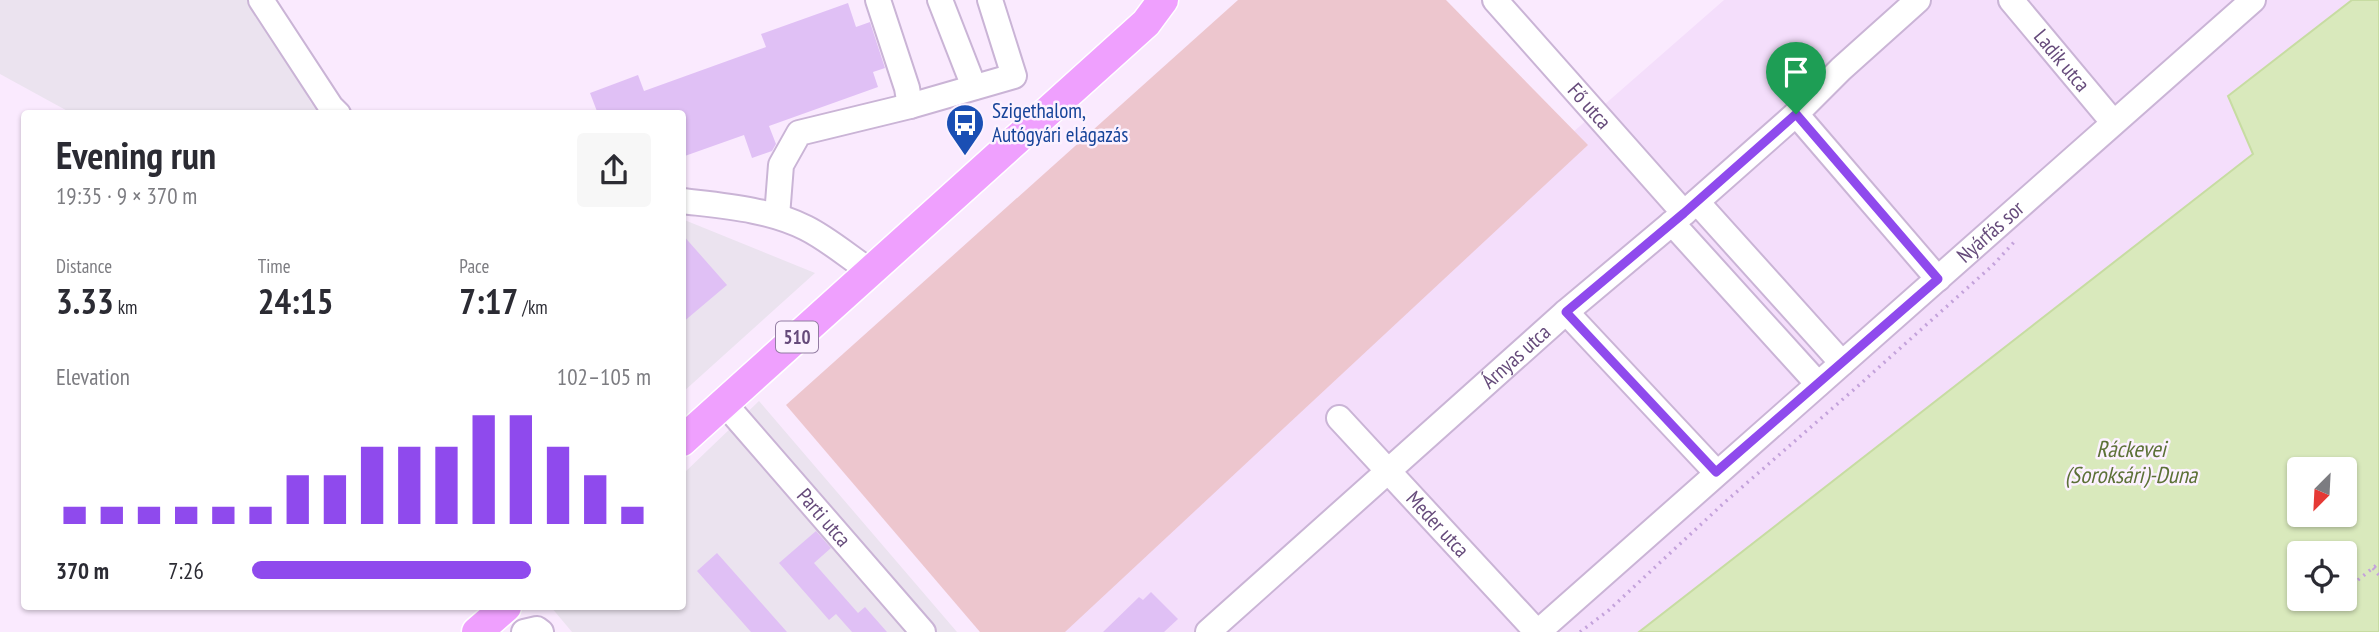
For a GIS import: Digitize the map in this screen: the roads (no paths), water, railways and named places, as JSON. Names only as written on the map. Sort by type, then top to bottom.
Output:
[{"type":"main road","name":"510","points":[[686,437],[1146,23],[1163,0]]},
{"type":"main road","points":[[477,632],[503,610]]},
{"type":"street","points":[[261,0],[334,110]]},
{"type":"street","points":[[878,0],[907,88],[910,106]]},
{"type":"street","points":[[940,0],[974,87]]},
{"type":"street","points":[[777,216],[781,165],[799,133],[910,106],[1014,76],[990,0]]},
{"type":"street","name":"Fő utca","points":[[1495,0],[1684,213],[1818,384]]},
{"type":"street","name":"Árnyas utca","points":[[1208,632],[1566,312],[1796,114],[1918,0]]},
{"type":"street","name":"Ladik utca","points":[[2011,0],[2113,122]]},
{"type":"street","name":"Nyárfás sor","points":[[1537,632],[2253,0]]},
{"type":"street","points":[[1796,114],[1938,279]]},
{"type":"street","points":[[686,201],[777,216],[807,229],[870,271]]},
{"type":"street","name":"Fő utca","points":[[1684,213],[1842,363]]},
{"type":"street","points":[[1566,312],[1716,472]]},
{"type":"street","name":"Parti utca","points":[[724,403],[923,632]]},
{"type":"street","name":"Meder utca","points":[[1339,418],[1537,632]]},
{"type":"street","points":[[524,632],[537,629],[541,632]]},
{"type":"water","name":"Ráckevei (Soroksári)-Duna","points":[[2352,0],[2379,0],[2379,632],[1639,632],[2253,154],[2228,96]]},
{"type":"place","name":"Szigethalom, Autógyári elágazás","points":[[965,157]]}]
